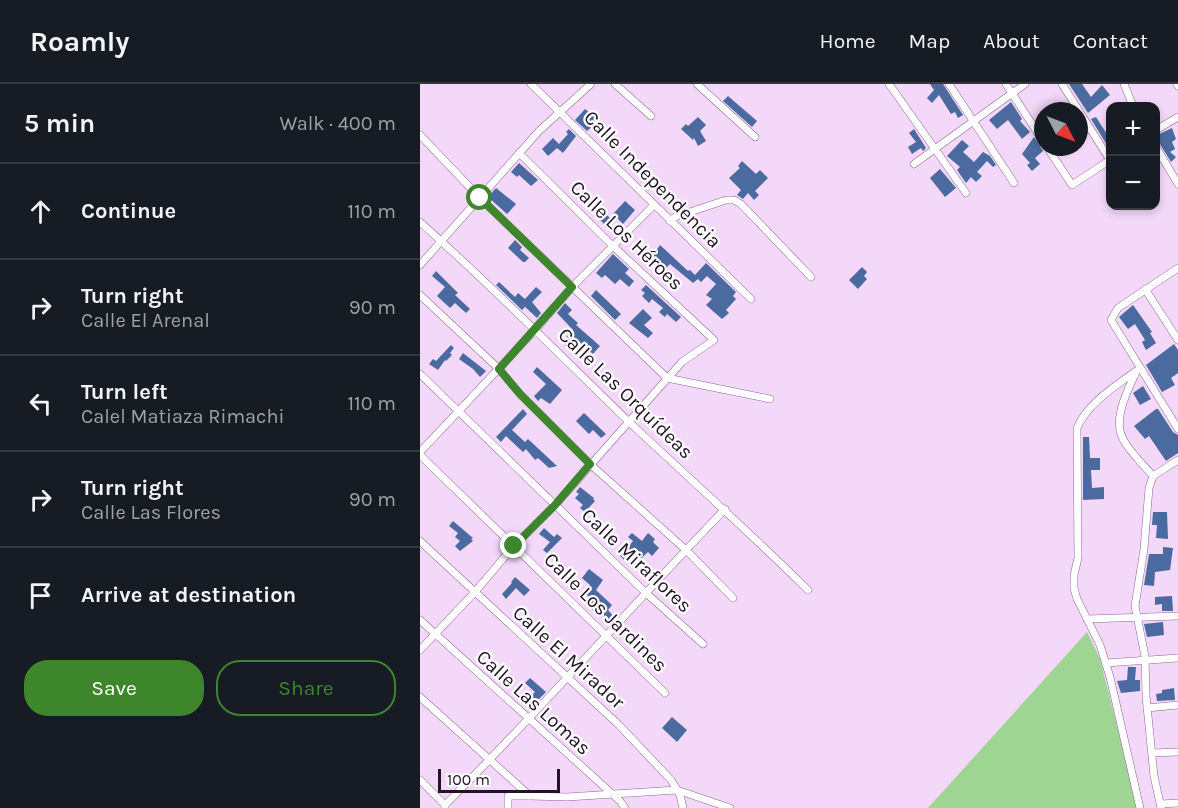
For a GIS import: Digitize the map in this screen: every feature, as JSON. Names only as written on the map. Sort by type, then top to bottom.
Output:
[{"type":"street","name":"Calle Independencia","points":[[531,84],[751,299]]},
{"type":"street","points":[[420,265],[538,131],[591,84]]},
{"type":"street","points":[[615,84],[651,116]]},
{"type":"street","points":[[697,84],[755,137]]},
{"type":"street","points":[[889,84],[966,193]]},
{"type":"street","points":[[949,84],[1014,183]]},
{"type":"street","points":[[1006,84],[1034,127]]},
{"type":"street","points":[[914,164],[1026,84]]},
{"type":"street","points":[[1062,84],[1107,156]]},
{"type":"street","points":[[1124,84],[1131,102]]},
{"type":"street","points":[[1160,127],[1178,117]]},
{"type":"street","points":[[420,135],[480,198],[667,378],[770,399]]},
{"type":"street","name":"Calle Los Héroes","points":[[519,153],[613,246],[714,340],[682,362],[667,378]]},
{"type":"street","points":[[1160,155],[1178,184]]},
{"type":"street","points":[[1053,156],[1072,185],[1106,163]]},
{"type":"street","points":[[670,220],[726,200],[734,200],[741,204],[811,277]]},
{"type":"street","points":[[420,453],[536,329],[572,287],[654,205]]},
{"type":"street","name":"Calle Las Orquídeas","points":[[420,222],[536,329],[628,420],[725,509],[808,590]]},
{"type":"street","points":[[1178,268],[1118,308],[1111,320],[1138,370],[1178,429]]},
{"type":"street","points":[[1145,289],[1178,340]]},
{"type":"street","points":[[420,294],[499,369],[520,394],[590,464],[686,550],[733,598]]},
{"type":"street","points":[[1138,370],[1122,409],[1120,427],[1123,439],[1153,476]]},
{"type":"street","points":[[1138,370],[1089,410],[1077,428],[1078,558],[1073,582],[1077,599],[1100,645],[1106,663],[1140,808]]},
{"type":"street","name":"Calle Miraflores","points":[[420,374],[646,593],[703,644]]},
{"type":"street","points":[[420,650],[474,593],[514,546],[555,505],[667,378]]},
{"type":"street","name":"Calle Los Jardines","points":[[420,453],[665,693]]},
{"type":"street","points":[[1178,460],[1153,476],[1147,498],[1144,549],[1136,606],[1145,661],[1154,776],[1161,806],[1178,803]]},
{"type":"street","points":[[420,780],[445,807],[530,720],[605,635],[725,509]]},
{"type":"street","name":"Calle El Mirador","points":[[420,541],[619,725],[670,780],[677,790],[683,808]]},
{"type":"street","points":[[1087,620],[1178,616]]},
{"type":"street","name":"Calle Las Lomas","points":[[420,620],[625,808]]},
{"type":"street","points":[[1106,663],[1178,658]]},
{"type":"street","points":[[420,697],[530,796]]},
{"type":"street","points":[[1147,708],[1178,705]]},
{"type":"street","points":[[1152,753],[1178,752]]},
{"type":"street","points":[[508,808],[508,796],[567,797],[677,790],[730,808]]},
{"type":"street","points":[[625,808],[627,793]]},
{"type":"street","points":[[567,797],[567,808]]},
{"type":"green space","points":[[1087,632],[1100,659],[1138,808],[928,808]]},
{"type":"building","points":[[930,84],[943,84],[963,115],[958,118],[955,112],[951,114],[939,95],[932,103],[927,98],[934,90]]},
{"type":"building","points":[[1069,84],[1082,84],[1091,97],[1102,85],[1110,95],[1088,113],[1088,102],[1081,102]]},
{"type":"building","points":[[728,96],[757,121],[752,127],[723,101]]},
{"type":"building","points":[[1011,102],[1022,119],[1020,121],[1030,132],[1022,139],[1008,120],[997,129],[989,120]]},
{"type":"building","points":[[585,109],[596,118],[593,122],[595,124],[587,131],[575,120]]},
{"type":"building","points":[[698,117],[706,125],[700,131],[706,141],[698,146],[694,138],[693,140],[681,129]]},
{"type":"building","points":[[1096,117],[1106,133],[1106,143],[1091,119]]},
{"type":"building","points":[[1172,128],[1176,139],[1172,142],[1175,149],[1170,152],[1176,157],[1171,162],[1160,144],[1160,134]]},
{"type":"building","points":[[569,129],[576,136],[563,153],[557,148],[548,156],[542,149],[553,138],[559,144],[568,134],[566,132]]},
{"type":"building","points":[[914,129],[926,148],[923,151],[921,148],[912,154],[908,147],[916,142],[909,133]]},
{"type":"building","points":[[1034,137],[1034,156],[1037,156],[1035,158],[1040,164],[1032,171],[1027,165],[1030,163],[1022,154]]},
{"type":"building","points":[[962,140],[969,146],[963,152],[974,162],[983,152],[990,156],[996,165],[993,167],[987,161],[977,172],[982,176],[976,182],[971,177],[966,183],[957,170],[960,167],[947,156]]},
{"type":"building","points":[[742,161],[756,174],[760,170],[768,178],[755,191],[759,195],[754,200],[748,193],[743,199],[737,195],[741,190],[729,178],[740,168],[738,166]]},
{"type":"building","points":[[519,163],[538,180],[531,186],[519,175],[517,177],[511,172]]},
{"type":"building","points":[[940,169],[956,188],[945,197],[930,178]]},
{"type":"building","points":[[496,188],[516,204],[507,214],[488,197]]},
{"type":"building","points":[[583,192],[610,218],[604,224],[579,196]]},
{"type":"building","points":[[625,201],[635,210],[623,224],[613,214]]},
{"type":"building","points":[[515,240],[522,247],[520,250],[529,258],[525,262],[508,248]]},
{"type":"building","points":[[660,245],[695,275],[706,263],[736,292],[733,296],[736,299],[726,310],[729,313],[722,319],[706,305],[712,299],[706,295],[716,284],[707,276],[701,282],[698,279],[693,283],[670,264],[666,268],[653,255]]},
{"type":"building","points":[[613,254],[629,269],[625,273],[634,281],[629,287],[620,279],[615,284],[605,275],[602,278],[596,273]]},
{"type":"building","points":[[862,267],[867,272],[864,276],[867,279],[858,289],[849,280]]},
{"type":"building","points":[[436,271],[458,293],[455,295],[470,309],[466,313],[455,303],[450,308],[437,296],[445,287],[432,276]]},
{"type":"building","points":[[499,282],[515,297],[518,293],[525,299],[536,287],[542,292],[532,302],[541,313],[537,318],[522,304],[525,307],[522,310],[496,285]]},
{"type":"building","points":[[646,285],[681,317],[676,322],[667,314],[665,317],[659,312],[663,308],[652,299],[649,303],[642,296],[645,293],[641,290]]},
{"type":"building","points":[[596,290],[621,314],[615,320],[591,296]]},
{"type":"building","points":[[565,303],[572,310],[568,314],[578,323],[576,325],[600,346],[593,354],[575,338],[567,347],[562,342],[573,330],[557,313]]},
{"type":"building","points":[[1133,305],[1152,332],[1150,333],[1156,343],[1146,350],[1142,342],[1145,340],[1135,324],[1128,329],[1119,317]]},
{"type":"building","points":[[643,309],[652,318],[644,325],[653,333],[648,338],[629,323]]},
{"type":"building","points":[[1174,344],[1178,350],[1178,373],[1171,378],[1175,385],[1162,392],[1146,365]]},
{"type":"building","points":[[451,345],[454,348],[450,353],[452,355],[438,370],[429,364],[433,359],[436,361]]},
{"type":"building","points":[[463,353],[486,371],[480,377],[459,359]]},
{"type":"building","points":[[537,367],[562,390],[550,404],[541,398],[538,401],[534,396],[546,384],[533,372]]},
{"type":"building","points":[[1143,386],[1151,399],[1140,405],[1133,393]]},
{"type":"building","points":[[523,409],[527,414],[512,430],[525,442],[528,439],[557,466],[549,468],[538,458],[535,460],[526,449],[523,452],[506,436],[501,442],[496,437]]},
{"type":"building","points":[[1156,409],[1173,432],[1178,435],[1178,453],[1166,461],[1149,436],[1145,439],[1134,426]]},
{"type":"building","points":[[584,413],[606,434],[601,438],[593,430],[589,434],[576,421]]},
{"type":"building","points":[[1083,437],[1089,437],[1090,458],[1100,458],[1100,470],[1091,470],[1092,488],[1104,487],[1104,499],[1083,500]]},
{"type":"building","points":[[580,487],[595,501],[585,512],[580,508],[583,505],[575,498],[579,494],[576,492]]},
{"type":"building","points":[[1153,512],[1167,512],[1168,539],[1156,538],[1157,525],[1152,525]]},
{"type":"building","points":[[453,521],[473,538],[471,539],[473,541],[460,551],[455,546],[460,541],[455,537],[458,533],[449,526]]},
{"type":"building","points":[[544,528],[554,537],[557,534],[562,538],[547,553],[543,550],[550,542],[539,534]]},
{"type":"building","points":[[632,533],[642,541],[648,533],[655,539],[653,542],[659,548],[652,556],[648,552],[632,567],[620,556],[633,541],[628,537]]},
{"type":"building","points":[[1163,547],[1173,548],[1170,570],[1155,572],[1154,586],[1144,585],[1149,554],[1163,554]]},
{"type":"building","points":[[589,569],[603,580],[596,590],[612,605],[608,610],[615,618],[611,622],[603,614],[600,617],[586,604],[591,599],[583,591],[590,585],[582,578]]},
{"type":"building","points":[[515,577],[530,590],[524,596],[516,588],[506,599],[502,594]]},
{"type":"building","points":[[1172,596],[1173,611],[1162,611],[1162,604],[1155,605],[1155,597]]},
{"type":"building","points":[[1163,622],[1164,635],[1147,637],[1144,624]]},
{"type":"building","points":[[1128,667],[1136,667],[1135,680],[1140,680],[1140,691],[1121,693],[1117,681],[1127,680]]},
{"type":"building","points":[[530,678],[546,692],[536,702],[530,697],[535,692],[525,683]]},
{"type":"building","points":[[1174,688],[1175,700],[1157,701],[1156,694],[1162,693],[1162,690]]},
{"type":"building","points":[[672,717],[687,730],[677,742],[662,728]]},
{"type":"route","points":[[480,198],[572,287],[499,369],[520,394],[590,464],[555,505],[514,546]]}]
